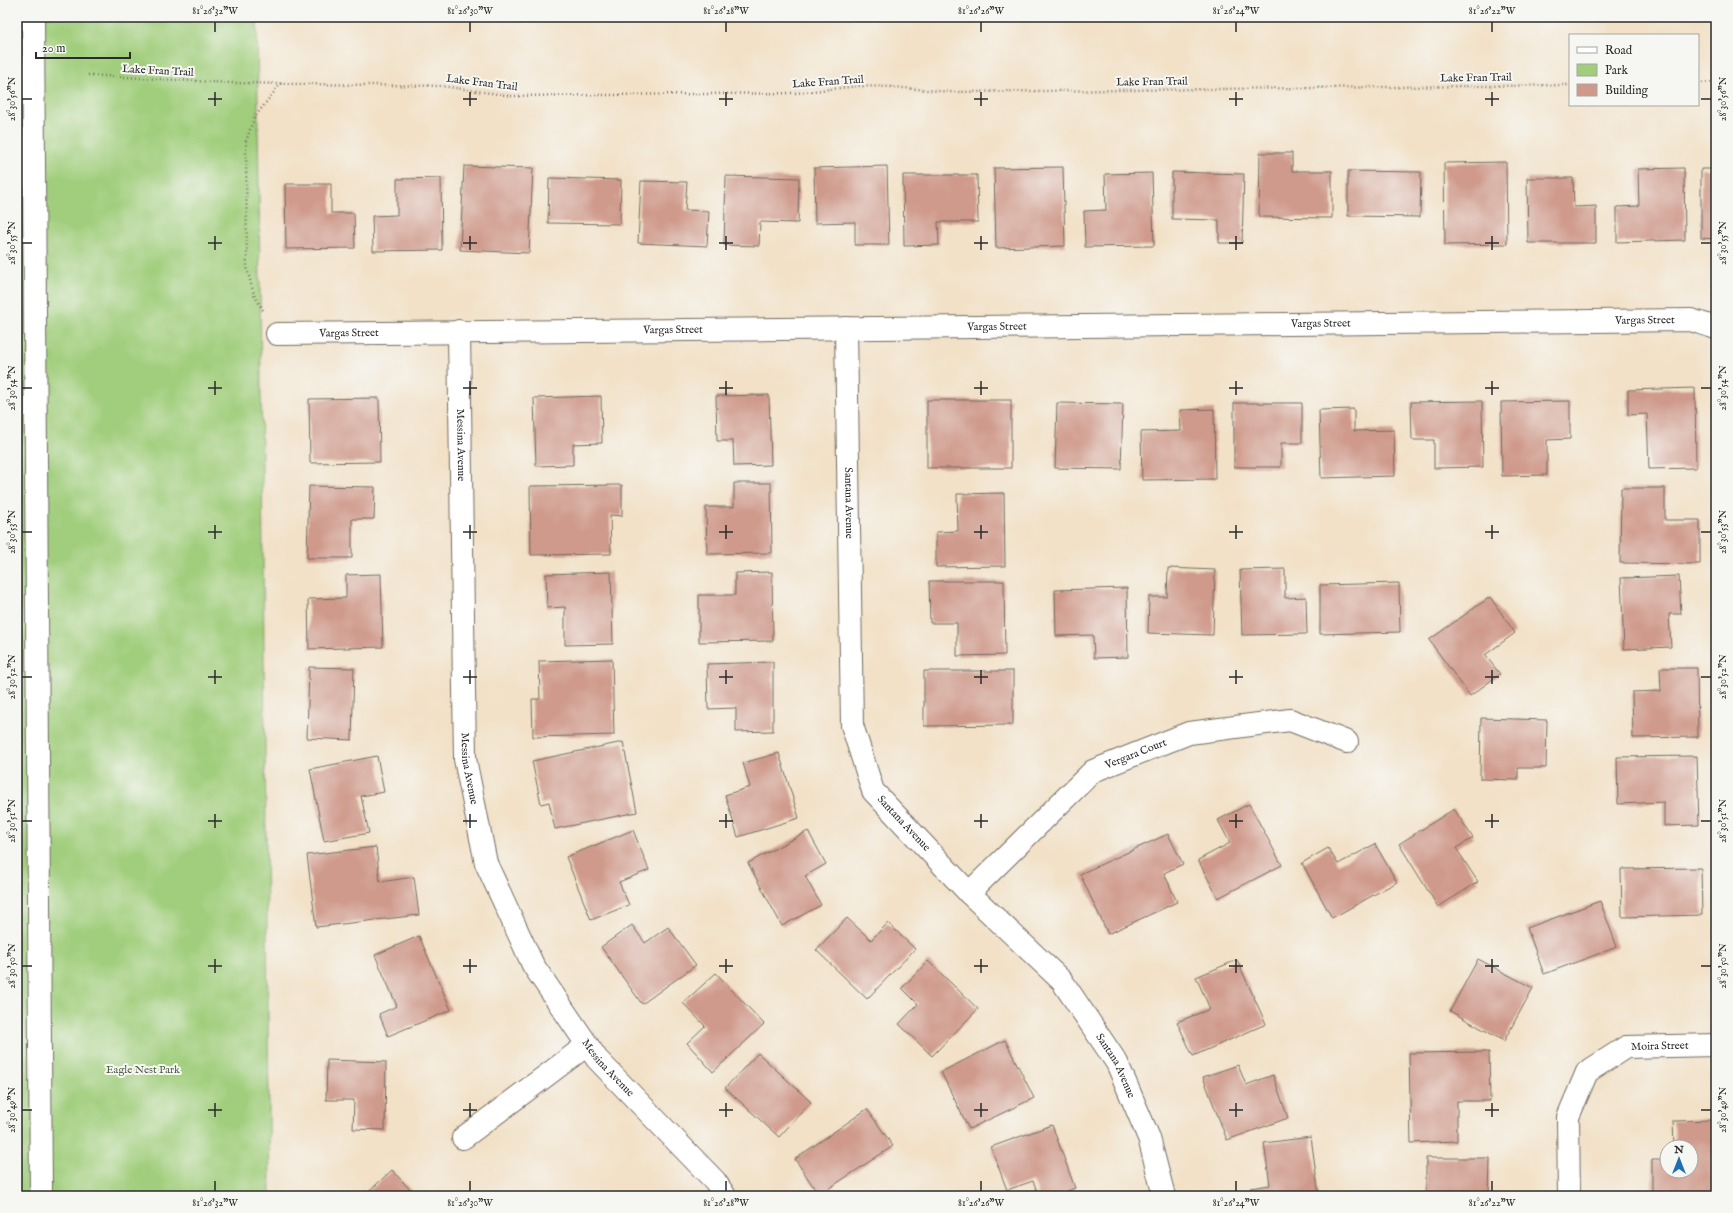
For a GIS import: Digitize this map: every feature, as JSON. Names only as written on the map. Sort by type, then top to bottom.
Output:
[{"type":"street","points":[[33,17],[41,1196]]},
{"type":"street","name":"Vargas Street","points":[[277,334],[1691,320],[1716,328]]},
{"type":"street","name":"Santana Avenue","points":[[846,328],[852,726],[873,791],[969,893],[1062,981],[1117,1063],[1148,1138],[1164,1196]]},
{"type":"street","name":"Messina Avenue","points":[[459,331],[465,759],[486,863],[533,965],[596,1059],[715,1181],[725,1196]]},
{"type":"street","name":"Vergara Court","points":[[969,893],[1093,771],[1189,733],[1290,720],[1347,742]]},
{"type":"street","points":[[463,1138],[587,1045]]},
{"type":"street","name":"Moira Street","points":[[1569,1196],[1568,1117],[1588,1072],[1626,1046],[1716,1045]]},
{"type":"path","name":"Lake Fran Trail","points":[[88,75],[231,83],[442,86],[511,96],[796,93],[858,86],[951,92],[1569,85]]},
{"type":"path","points":[[1699,83],[1716,82]]},
{"type":"path","points":[[277,334],[254,295],[247,269],[246,141],[254,118],[281,83]]},
{"type":"green space","name":"Eagle Nest Park","points":[[17,17],[257,17],[270,1196],[17,1196]]},
{"type":"building","points":[[1260,153],[1292,153],[1292,171],[1332,171],[1332,218],[1259,217]]},
{"type":"building","points":[[1506,162],[1507,244],[1445,245],[1444,163]]},
{"type":"building","points":[[464,166],[533,168],[529,253],[460,250]]},
{"type":"building","points":[[887,166],[889,245],[855,245],[855,222],[815,223],[814,168]]},
{"type":"building","points":[[1063,167],[1065,246],[996,248],[994,168]]},
{"type":"building","points":[[1684,168],[1685,240],[1617,242],[1617,207],[1639,206],[1638,169]]},
{"type":"building","points":[[1701,169],[1716,169],[1716,239],[1701,238]]},
{"type":"building","points":[[1348,171],[1421,172],[1420,217],[1348,216]]},
{"type":"building","points":[[1172,172],[1244,174],[1242,243],[1219,243],[1219,220],[1172,219]]},
{"type":"building","points":[[1152,173],[1154,246],[1085,247],[1084,211],[1106,210],[1105,174]]},
{"type":"building","points":[[903,175],[977,175],[978,222],[938,222],[939,245],[904,246]]},
{"type":"building","points":[[726,176],[799,178],[798,223],[760,222],[759,246],[724,245]]},
{"type":"building","points":[[441,178],[442,250],[373,251],[372,216],[397,215],[397,179]]},
{"type":"building","points":[[549,178],[621,180],[620,224],[548,223]]},
{"type":"building","points":[[1527,178],[1573,178],[1574,207],[1596,206],[1596,243],[1528,243]]},
{"type":"building","points":[[641,181],[687,182],[685,210],[709,211],[707,246],[638,243]]},
{"type":"building","points":[[285,184],[331,184],[331,213],[354,213],[355,248],[286,249]]},
{"type":"building","points":[[1695,388],[1696,468],[1649,469],[1647,414],[1628,415],[1628,390]]},
{"type":"building","points":[[769,395],[771,465],[734,466],[733,441],[717,441],[716,396]]},
{"type":"building","points":[[601,396],[602,443],[573,444],[573,465],[536,466],[534,398]]},
{"type":"building","points":[[379,398],[380,462],[310,463],[309,399]]},
{"type":"building","points":[[927,400],[1011,400],[1011,468],[927,468]]},
{"type":"building","points":[[1482,401],[1483,467],[1434,468],[1434,440],[1412,440],[1411,402]]},
{"type":"building","points":[[1570,401],[1570,439],[1547,440],[1547,475],[1502,476],[1501,402]]},
{"type":"building","points":[[1057,403],[1123,404],[1121,469],[1055,468]]},
{"type":"building","points":[[1234,403],[1302,403],[1302,443],[1281,443],[1281,467],[1234,467]]},
{"type":"building","points":[[1214,409],[1215,479],[1142,480],[1141,432],[1181,431],[1180,410]]},
{"type":"building","points":[[1354,409],[1354,431],[1394,430],[1395,476],[1321,478],[1319,410]]},
{"type":"building","points":[[734,483],[771,483],[772,553],[707,554],[706,507],[734,507]]},
{"type":"building","points":[[622,485],[622,516],[610,515],[611,554],[531,555],[530,486]]},
{"type":"building","points":[[309,486],[375,487],[374,519],[352,519],[352,558],[307,558]]},
{"type":"building","points":[[1621,488],[1665,488],[1665,520],[1700,520],[1700,564],[1620,563]]},
{"type":"building","points":[[1004,493],[1005,566],[936,567],[936,532],[958,531],[957,494]]},
{"type":"building","points":[[1168,568],[1215,570],[1213,635],[1148,633],[1149,597],[1167,597]]},
{"type":"building","points":[[1285,569],[1285,598],[1306,597],[1307,634],[1242,635],[1240,570]]},
{"type":"building","points":[[611,572],[613,644],[565,645],[565,607],[547,608],[546,574]]},
{"type":"building","points":[[772,572],[773,641],[699,642],[699,595],[735,595],[735,573]]},
{"type":"building","points":[[381,574],[383,647],[309,649],[308,599],[346,598],[346,575]]},
{"type":"building","points":[[1679,576],[1681,614],[1669,614],[1671,647],[1624,649],[1621,578]]},
{"type":"building","points":[[929,581],[1004,581],[1005,655],[957,656],[957,623],[930,623]]},
{"type":"building","points":[[1399,583],[1400,632],[1320,634],[1320,585]]},
{"type":"building","points":[[1127,588],[1128,657],[1094,658],[1093,635],[1056,636],[1055,590]]},
{"type":"building","points":[[1490,597],[1515,633],[1485,655],[1500,674],[1470,696],[1429,640]]},
{"type":"building","points":[[612,659],[614,735],[533,737],[532,699],[540,699],[539,661]]},
{"type":"building","points":[[773,662],[773,731],[736,732],[736,708],[708,709],[707,664]]},
{"type":"building","points":[[309,667],[354,668],[352,740],[307,738]]},
{"type":"building","points":[[1660,668],[1697,668],[1698,737],[1633,738],[1632,692],[1661,691]]},
{"type":"building","points":[[924,671],[1013,671],[1013,725],[924,726]]},
{"type":"building","points":[[1481,718],[1547,720],[1546,768],[1518,768],[1518,780],[1480,779]]},
{"type":"building","points":[[623,742],[637,812],[555,829],[549,802],[541,804],[532,761]]},
{"type":"building","points":[[779,753],[799,818],[738,837],[725,795],[750,787],[743,763]]},
{"type":"building","points":[[377,756],[384,792],[361,796],[369,833],[324,841],[310,769]]},
{"type":"building","points":[[1697,756],[1699,825],[1664,826],[1664,802],[1618,804],[1617,757]]},
{"type":"building","points":[[1249,804],[1282,865],[1218,898],[1198,860],[1230,843],[1218,820]]},
{"type":"building","points":[[1454,809],[1473,838],[1456,848],[1478,882],[1438,907],[1399,844]]},
{"type":"building","points":[[633,830],[649,870],[619,882],[629,905],[591,920],[566,857]]},
{"type":"building","points":[[808,831],[826,864],[805,876],[821,905],[782,926],[748,863]]},
{"type":"building","points":[[1168,834],[1183,864],[1164,873],[1177,902],[1108,934],[1080,874]]},
{"type":"building","points":[[1375,844],[1397,882],[1332,918],[1302,863],[1328,848],[1338,864]]},
{"type":"building","points":[[376,847],[380,882],[414,877],[419,915],[316,927],[307,855]]},
{"type":"building","points":[[1701,868],[1702,915],[1622,917],[1621,869]]},
{"type":"building","points":[[1600,901],[1617,947],[1544,974],[1527,928]]},
{"type":"building","points":[[847,918],[871,940],[888,923],[915,949],[867,999],[816,950]]},
{"type":"building","points":[[632,925],[645,943],[668,927],[696,965],[642,1004],[601,947]]},
{"type":"building","points":[[419,936],[451,1010],[388,1036],[379,1014],[397,1006],[375,955]]},
{"type":"building","points":[[1478,959],[1533,988],[1504,1041],[1450,1011]]},
{"type":"building","points":[[1237,960],[1266,1024],[1193,1056],[1177,1022],[1210,1009],[1196,977]]},
{"type":"building","points":[[928,961],[978,1009],[932,1056],[899,1024],[918,1004],[902,988]]},
{"type":"building","points":[[716,973],[764,1024],[713,1072],[687,1043],[705,1026],[683,1003]]},
{"type":"building","points":[[1005,1040],[1034,1098],[969,1129],[941,1072]]},
{"type":"building","points":[[1489,1052],[1490,1101],[1457,1101],[1457,1141],[1411,1143],[1409,1053]]},
{"type":"building","points":[[758,1053],[811,1102],[779,1137],[725,1088]]},
{"type":"building","points":[[327,1060],[386,1062],[385,1130],[353,1129],[354,1100],[326,1100]]},
{"type":"building","points":[[1238,1065],[1246,1085],[1273,1075],[1288,1118],[1227,1140],[1203,1077]]},
{"type":"building","points":[[867,1109],[893,1146],[819,1195],[795,1159]]},
{"type":"building","points":[[1716,1120],[1716,1195],[1652,1196],[1652,1160],[1659,1160],[1659,1179],[1699,1179],[1699,1139],[1674,1139],[1673,1121]]},
{"type":"building","points":[[1052,1125],[1075,1188],[1054,1196],[1039,1196],[1033,1181],[1007,1190],[991,1147]]},
{"type":"building","points":[[1311,1137],[1319,1196],[1251,1196],[1250,1188],[1270,1185],[1264,1143]]},
{"type":"building","points":[[1426,1158],[1490,1158],[1489,1196],[1426,1196]]},
{"type":"building","points":[[392,1170],[416,1196],[368,1196],[366,1194]]}]
